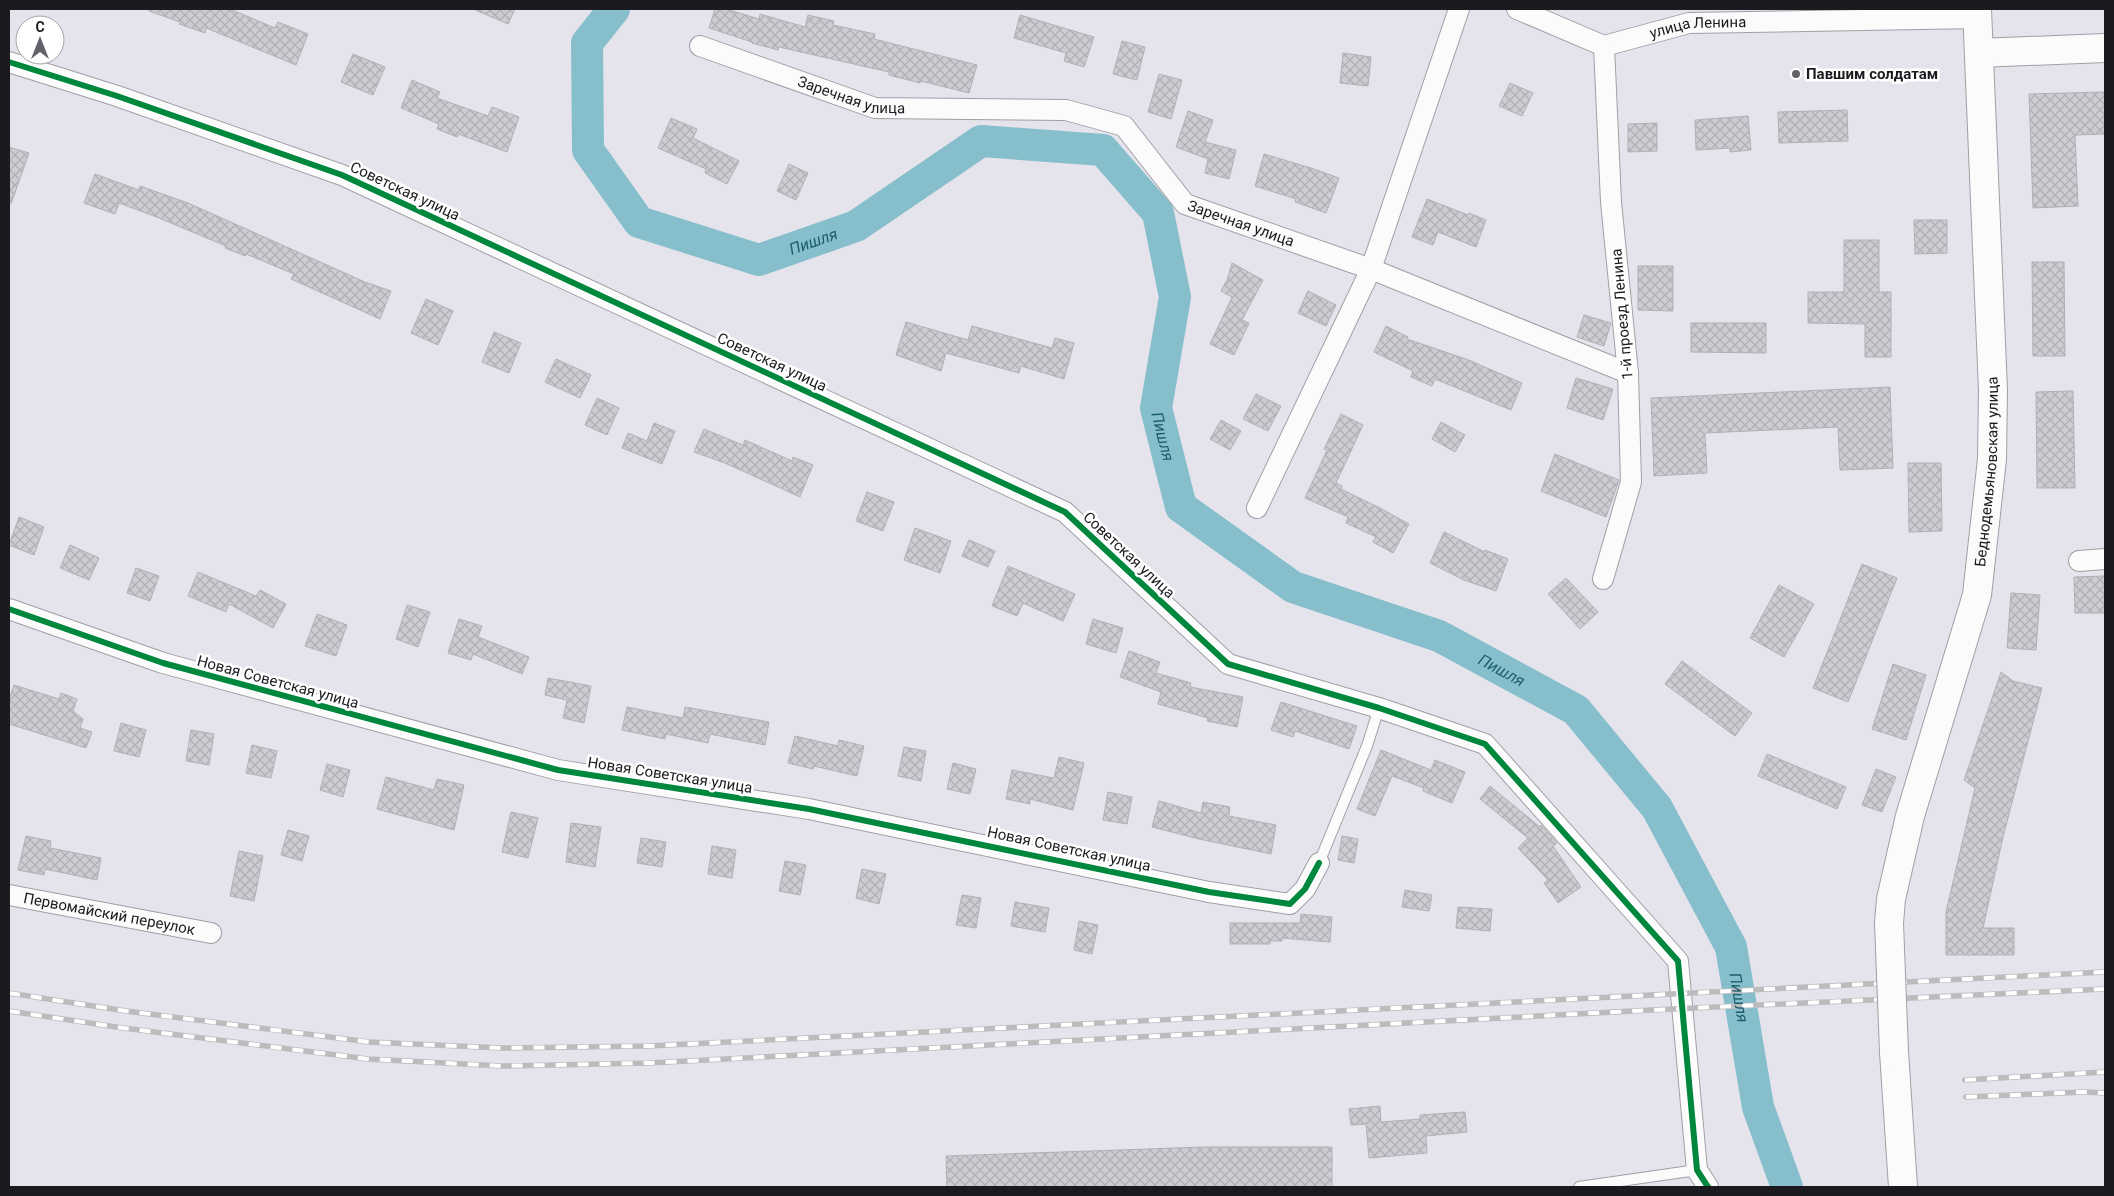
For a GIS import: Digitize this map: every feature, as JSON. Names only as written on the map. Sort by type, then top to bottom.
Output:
[{"type":"main road","name":"Беднодемьяновская улица","points":[[1903,1187],[1894,1052],[1889,923],[1891,899],[1910,816],[1977,595],[1992,459],[1993,391],[1978,14]]},
{"type":"main road","points":[[1979,53],[2105,48]]},
{"type":"street","points":[[1257,508],[1371,269],[1459,9]]},
{"type":"street","points":[[1517,9],[1604,46]]},
{"type":"street","name":"улица Ленина","points":[[1604,46],[1690,23],[1978,14]]},
{"type":"street","name":"Заречная улица","points":[[700,46],[875,108],[1066,110],[1124,126],[1185,204],[1371,269],[1628,373]]},
{"type":"street","name":"1-й проезд Ленина","points":[[1603,579],[1630,482],[1628,373],[1611,202],[1604,46]]},
{"type":"street","name":"Советская улица","points":[[9,64],[117,96],[342,175],[1064,512],[1228,664],[1379,708],[1485,744],[1678,961],[1697,1170]]},
{"type":"street","points":[[2079,560],[2105,559]]},
{"type":"street","name":"Новая Советская улица","points":[[9,608],[163,663],[558,770],[809,809],[1209,892],[1290,904],[1305,889],[1319,863]]},
{"type":"street","name":"Первомайский переулок","points":[[9,895],[211,933]]},
{"type":"street","points":[[1697,1170],[1708,1187]]},
{"type":"lane","points":[[1319,863],[1367,746],[1379,708]]},
{"type":"lane","points":[[1578,1187],[1697,1170]]},
{"type":"building","points":[[150,9],[230,9],[275,28],[278,22],[308,34],[296,65],[206,28],[205,33],[179,24],[180,22],[149,11]]},
{"type":"building","points":[[473,9],[515,9],[508,24]]},
{"type":"building","points":[[715,9],[726,9],[759,19],[760,14],[805,27],[808,15],[834,21],[833,25],[875,34],[874,39],[977,65],[969,93],[921,81],[920,83],[889,75],[889,72],[779,47],[778,50],[709,28]]},
{"type":"building","points":[[1020,15],[1094,37],[1084,67],[1064,61],[1066,53],[1014,38]]},
{"type":"building","points":[[1122,41],[1145,47],[1137,80],[1113,74]]},
{"type":"building","points":[[1343,53],[1371,57],[1368,86],[1340,83]]},
{"type":"building","points":[[353,54],[385,67],[373,95],[341,82]]},
{"type":"building","points":[[1159,74],[1182,80],[1171,119],[1148,112]]},
{"type":"building","points":[[412,80],[440,92],[437,98],[488,116],[492,107],[519,117],[507,152],[458,134],[457,137],[437,129],[439,124],[401,108]]},
{"type":"building","points":[[1510,83],[1533,93],[1522,116],[1499,106]]},
{"type":"building","points":[[2105,92],[2105,134],[2075,135],[2078,206],[2033,208],[2029,94]]},
{"type":"building","points":[[1847,110],[1848,141],[1779,143],[1778,112]]},
{"type":"building","points":[[1188,111],[1213,120],[1205,142],[1236,150],[1229,179],[1205,173],[1208,159],[1176,147]]},
{"type":"building","points":[[1748,116],[1751,150],[1730,152],[1730,148],[1696,150],[1695,120]]},
{"type":"building","points":[[671,118],[697,129],[693,138],[739,161],[727,184],[705,173],[706,169],[658,148]]},
{"type":"building","points":[[1657,123],[1657,151],[1628,152],[1628,124]]},
{"type":"building","points":[[9,147],[29,153],[11,204],[9,203]]},
{"type":"building","points":[[1264,154],[1339,178],[1326,213],[1295,202],[1296,199],[1255,186]]},
{"type":"building","points":[[789,164],[808,173],[796,200],[777,191]]},
{"type":"building","points":[[95,174],[139,190],[140,186],[188,203],[365,282],[391,291],[380,319],[291,279],[294,274],[246,254],[245,256],[225,248],[226,246],[159,218],[119,203],[115,214],[84,203]]},
{"type":"building","points":[[1427,199],[1486,220],[1476,247],[1438,232],[1433,245],[1412,237]]},
{"type":"building","points":[[1914,220],[1947,220],[1947,253],[1915,254]]},
{"type":"building","points":[[1844,240],[1879,240],[1879,292],[1891,292],[1891,357],[1865,357],[1865,324],[1808,323],[1808,292],[1844,292]]},
{"type":"building","points":[[2032,262],[2064,262],[2065,356],[2033,356]]},
{"type":"building","points":[[1232,263],[1263,280],[1242,320],[1249,323],[1234,355],[1210,344],[1232,297],[1221,291],[1227,280]]},
{"type":"building","points":[[1638,266],[1673,266],[1673,311],[1638,310]]},
{"type":"building","points":[[1308,291],[1336,305],[1326,326],[1298,313]]},
{"type":"building","points":[[426,299],[453,311],[438,345],[411,333]]},
{"type":"building","points":[[1584,315],[1611,323],[1604,346],[1577,337]]},
{"type":"building","points":[[906,322],[968,340],[972,326],[1052,348],[1055,338],[1074,343],[1064,379],[1021,366],[1019,373],[946,353],[941,371],[896,355]]},
{"type":"building","points":[[1691,323],[1766,323],[1766,353],[1691,352]]},
{"type":"building","points":[[1386,326],[1408,337],[1407,339],[1466,359],[1522,383],[1511,410],[1435,379],[1432,386],[1411,377],[1413,371],[1374,352]]},
{"type":"building","points":[[494,332],[521,343],[509,373],[482,362]]},
{"type":"building","points":[[556,359],[591,375],[580,398],[545,382]]},
{"type":"building","points":[[1576,378],[1613,389],[1603,420],[1567,408]]},
{"type":"building","points":[[1890,387],[1893,468],[1840,470],[1838,427],[1705,433],[1707,473],[1654,476],[1651,398]]},
{"type":"building","points":[[2073,391],[2075,488],[2037,488],[2036,392]]},
{"type":"building","points":[[1256,394],[1281,406],[1268,431],[1243,419]]},
{"type":"building","points":[[597,398],[619,408],[607,435],[585,425]]},
{"type":"building","points":[[1341,414],[1363,425],[1336,483],[1342,486],[1341,489],[1409,524],[1393,553],[1373,542],[1376,537],[1346,523],[1348,517],[1305,498],[1327,450],[1324,449]]},
{"type":"building","points":[[1221,420],[1241,431],[1230,450],[1210,439]]},
{"type":"building","points":[[1441,422],[1465,435],[1455,452],[1432,439]]},
{"type":"building","points":[[654,423],[675,431],[662,464],[622,448],[628,433],[647,441]]},
{"type":"building","points":[[704,429],[743,445],[745,440],[792,461],[793,457],[813,465],[800,497],[725,463],[694,452]]},
{"type":"building","points":[[1555,454],[1619,480],[1606,517],[1541,491]]},
{"type":"building","points":[[1908,463],[1941,463],[1942,531],[1909,532]]},
{"type":"building","points":[[867,492],[894,502],[883,531],[856,521]]},
{"type":"building","points":[[19,517],[44,527],[34,555],[9,545]]},
{"type":"building","points":[[915,528],[951,541],[940,573],[904,560]]},
{"type":"building","points":[[1444,532],[1485,552],[1485,550],[1508,559],[1496,591],[1464,580],[1430,563]]},
{"type":"building","points":[[969,540],[995,551],[988,567],[962,556]]},
{"type":"building","points":[[70,545],[99,558],[89,580],[60,568]]},
{"type":"building","points":[[1862,564],[1897,578],[1848,702],[1813,688]]},
{"type":"building","points":[[1008,566],[1075,594],[1063,621],[1023,603],[1017,616],[992,606]]},
{"type":"building","points":[[136,568],[159,576],[150,601],[127,593]]},
{"type":"building","points":[[198,572],[256,596],[260,590],[286,604],[273,628],[229,604],[226,612],[188,596]]},
{"type":"building","points":[[2105,576],[2105,613],[2075,613],[2074,577]]},
{"type":"building","points":[[1566,578],[1598,612],[1580,629],[1548,594]]},
{"type":"building","points":[[1779,585],[1814,604],[1784,657],[1750,638]]},
{"type":"building","points":[[2011,593],[2040,595],[2036,650],[2007,648]]},
{"type":"building","points":[[407,605],[430,612],[418,647],[396,639]]},
{"type":"building","points":[[317,614],[347,625],[336,656],[305,646]]},
{"type":"building","points":[[459,619],[482,626],[478,637],[529,657],[522,674],[473,654],[471,660],[448,653]]},
{"type":"building","points":[[1093,619],[1123,628],[1116,653],[1086,644]]},
{"type":"building","points":[[1129,651],[1160,662],[1156,673],[1191,683],[1190,687],[1243,697],[1237,727],[1207,721],[1208,718],[1158,704],[1161,692],[1120,677]]},
{"type":"building","points":[[1682,661],[1752,713],[1735,736],[1665,684]]},
{"type":"building","points":[[1893,664],[1926,675],[1906,740],[1872,729]]},
{"type":"building","points":[[2001,672],[2013,681],[2042,688],[2003,837],[1983,928],[2014,928],[2014,955],[1946,955],[1946,912],[1975,788],[1964,780]]},
{"type":"building","points":[[548,678],[591,686],[584,723],[563,718],[567,700],[545,695]]},
{"type":"building","points":[[14,685],[59,699],[61,693],[77,699],[73,711],[83,719],[80,728],[92,732],[86,748],[9,724],[9,700]]},
{"type":"building","points":[[1281,702],[1357,726],[1349,749],[1295,731],[1293,737],[1271,730]]},
{"type":"building","points":[[627,707],[683,718],[685,707],[769,722],[765,745],[710,734],[708,743],[666,734],[665,739],[622,730]]},
{"type":"building","points":[[121,723],[146,730],[139,757],[114,751]]},
{"type":"building","points":[[191,730],[214,734],[209,765],[186,761]]},
{"type":"building","points":[[795,736],[838,746],[839,740],[864,746],[857,776],[814,766],[813,769],[788,763]]},
{"type":"building","points":[[252,745],[277,751],[271,778],[246,773]]},
{"type":"building","points":[[904,747],[926,751],[921,781],[898,776]]},
{"type":"building","points":[[1381,750],[1431,770],[1435,760],[1465,772],[1452,803],[1423,791],[1424,788],[1392,776],[1375,816],[1357,809]]},
{"type":"building","points":[[1767,754],[1846,787],[1837,809],[1758,776]]},
{"type":"building","points":[[1059,757],[1084,763],[1073,810],[1030,799],[1030,804],[1006,799],[1012,770],[1054,778]]},
{"type":"building","points":[[953,763],[976,769],[970,794],[947,789]]},
{"type":"building","points":[[327,764],[350,770],[343,797],[320,790]]},
{"type":"building","points":[[1876,769],[1896,777],[1882,812],[1862,805]]},
{"type":"building","points":[[386,777],[434,790],[437,779],[464,785],[454,830],[377,809]]},
{"type":"building","points":[[1490,786],[1540,827],[1541,825],[1557,843],[1553,846],[1581,887],[1558,903],[1544,883],[1548,880],[1518,848],[1528,838],[1480,799]]},
{"type":"building","points":[[1108,792],[1132,797],[1127,824],[1103,820]]},
{"type":"building","points":[[1159,801],[1201,813],[1203,802],[1230,807],[1229,816],[1276,825],[1271,854],[1152,827]]},
{"type":"building","points":[[511,812],[538,818],[528,858],[502,852]]},
{"type":"building","points":[[571,823],[601,827],[595,867],[566,862]]},
{"type":"building","points":[[288,830],[309,836],[302,861],[281,855]]},
{"type":"building","points":[[26,836],[51,841],[50,848],[101,858],[97,880],[45,869],[44,875],[18,870]]},
{"type":"building","points":[[1342,836],[1358,839],[1354,863],[1338,860]]},
{"type":"building","points":[[641,838],[666,842],[662,867],[637,863]]},
{"type":"building","points":[[712,846],[736,850],[732,878],[708,874]]},
{"type":"building","points":[[239,851],[263,856],[254,901],[230,896]]},
{"type":"building","points":[[785,861],[806,865],[800,895],[779,891]]},
{"type":"building","points":[[862,869],[886,874],[879,904],[856,898]]},
{"type":"building","points":[[1405,890],[1432,895],[1429,911],[1402,907]]},
{"type":"building","points":[[962,895],[981,898],[976,928],[956,925]]},
{"type":"building","points":[[1015,902],[1049,908],[1045,932],[1011,926]]},
{"type":"building","points":[[1458,907],[1492,909],[1490,931],[1456,928]]},
{"type":"building","points":[[1301,914],[1332,917],[1330,942],[1282,938],[1282,941],[1270,941],[1270,944],[1230,944],[1230,923],[1300,923]]},
{"type":"building","points":[[1079,921],[1098,925],[1092,954],[1074,950]]},
{"type":"building","points":[[1380,1106],[1381,1122],[1420,1119],[1420,1115],[1465,1112],[1467,1132],[1426,1136],[1427,1153],[1369,1158],[1366,1124],[1351,1125],[1349,1109]]},
{"type":"building","points":[[1204,1147],[1332,1147],[1332,1187],[947,1187],[946,1156]]},
{"type":"waterway","name":"Пишля","points":[[614,9],[587,43],[588,150],[639,222],[759,260],[856,226],[981,141],[1103,150],[1158,213],[1175,297],[1156,408],[1181,507],[1293,587],[1439,636],[1576,710],[1657,808],[1731,947],[1758,1107],[1787,1187]]},
{"type":"railway","points":[[9,993],[126,1011],[369,1042],[502,1048],[649,1046],[2105,972]]},
{"type":"railway","points":[[9,1011],[123,1028],[368,1059],[502,1066],[649,1063],[1652,1010],[2105,989]]},
{"type":"railway","points":[[1965,1080],[2105,1072]]},
{"type":"railway","points":[[1966,1097],[2084,1092],[2105,1093]]},
{"type":"cycle path","points":[[9,62],[117,96],[342,175],[1065,512],[1228,664],[1379,708],[1485,744],[1678,961],[1697,1170],[1708,1187]]},
{"type":"cycle path","points":[[9,609],[163,663],[558,770],[809,809],[1209,892],[1290,904],[1305,889],[1319,863]]},
{"type":"place","name":"Павшим солдатам","points":[[1796,74]]}]
